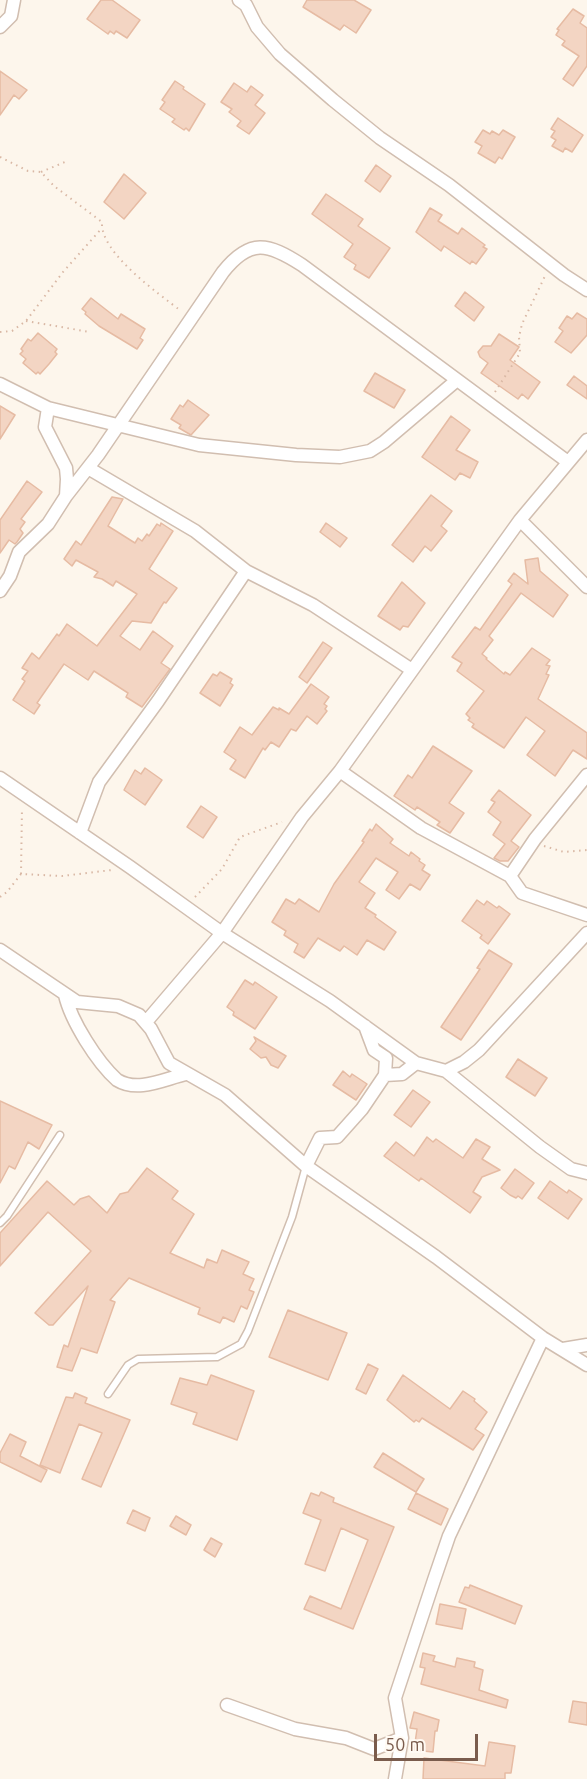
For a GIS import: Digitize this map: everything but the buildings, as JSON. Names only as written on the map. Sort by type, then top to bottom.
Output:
[{"type":"street","points":[[0,27],[11,16],[14,0]]},
{"type":"street","points":[[245,2],[257,27],[288,62],[380,138],[479,207],[551,265],[587,290]]},
{"type":"street","points":[[0,591],[5,573],[19,552],[48,524],[232,260],[249,248],[266,247],[291,258],[568,462]]},
{"type":"street","points":[[0,384],[48,408],[200,445],[322,457],[350,456],[370,450],[384,442],[457,380]]},
{"type":"street","points":[[48,408],[45,427],[66,468],[66,496]]},
{"type":"street","points":[[146,1022],[222,933],[302,817],[340,771],[520,520],[587,440]]},
{"type":"street","points":[[88,468],[195,531],[246,571],[313,605],[412,670]]},
{"type":"street","points":[[520,520],[587,587]]},
{"type":"street","points":[[80,833],[99,782],[158,701],[246,571]]},
{"type":"street","points":[[340,771],[421,828],[510,876],[522,893],[587,915]]},
{"type":"street","points":[[510,876],[535,839],[587,775]]},
{"type":"street","points":[[0,778],[222,933],[365,1025],[416,1063],[446,1071],[540,1147],[575,1171],[587,1173]]},
{"type":"street","points":[[446,1071],[464,1062],[486,1043],[587,933]]},
{"type":"street","points":[[0,950],[64,995],[84,1004],[118,1006],[139,1016],[146,1022],[167,1060],[234,1102],[306,1166],[436,1257],[543,1338],[587,1365]]},
{"type":"street","points":[[64,995],[75,1023],[117,1080],[126,1085],[135,1086],[186,1074]]},
{"type":"street","points":[[306,1166],[320,1138],[337,1137],[362,1109],[385,1075],[386,1059],[374,1050],[365,1025]]},
{"type":"street","points":[[385,1075],[402,1074],[416,1063]]},
{"type":"street","points":[[395,1779],[402,1738],[395,1698],[449,1536],[543,1338]]},
{"type":"street","points":[[563,1349],[587,1345]]},
{"type":"street","points":[[228,1705],[295,1730],[346,1738],[374,1749],[402,1738]]},
{"type":"lane","points":[[0,1223],[7,1216],[60,1135]]},
{"type":"lane","points":[[108,1394],[128,1365],[138,1359],[217,1357],[241,1344],[249,1331],[292,1217],[306,1166]]},
{"type":"path","points":[[0,157],[28,171],[41,172],[65,162]]},
{"type":"path","points":[[41,172],[54,186],[102,222],[108,243],[124,261],[190,319]]},
{"type":"path","points":[[0,332],[12,331],[26,321],[63,272],[102,228]]},
{"type":"path","points":[[489,402],[520,353],[519,337],[522,324],[551,265]]},
{"type":"path","points":[[26,321],[90,332]]},
{"type":"path","points":[[20,803],[23,822],[21,874]]},
{"type":"path","points":[[535,839],[542,846],[564,852],[587,850]]}]
